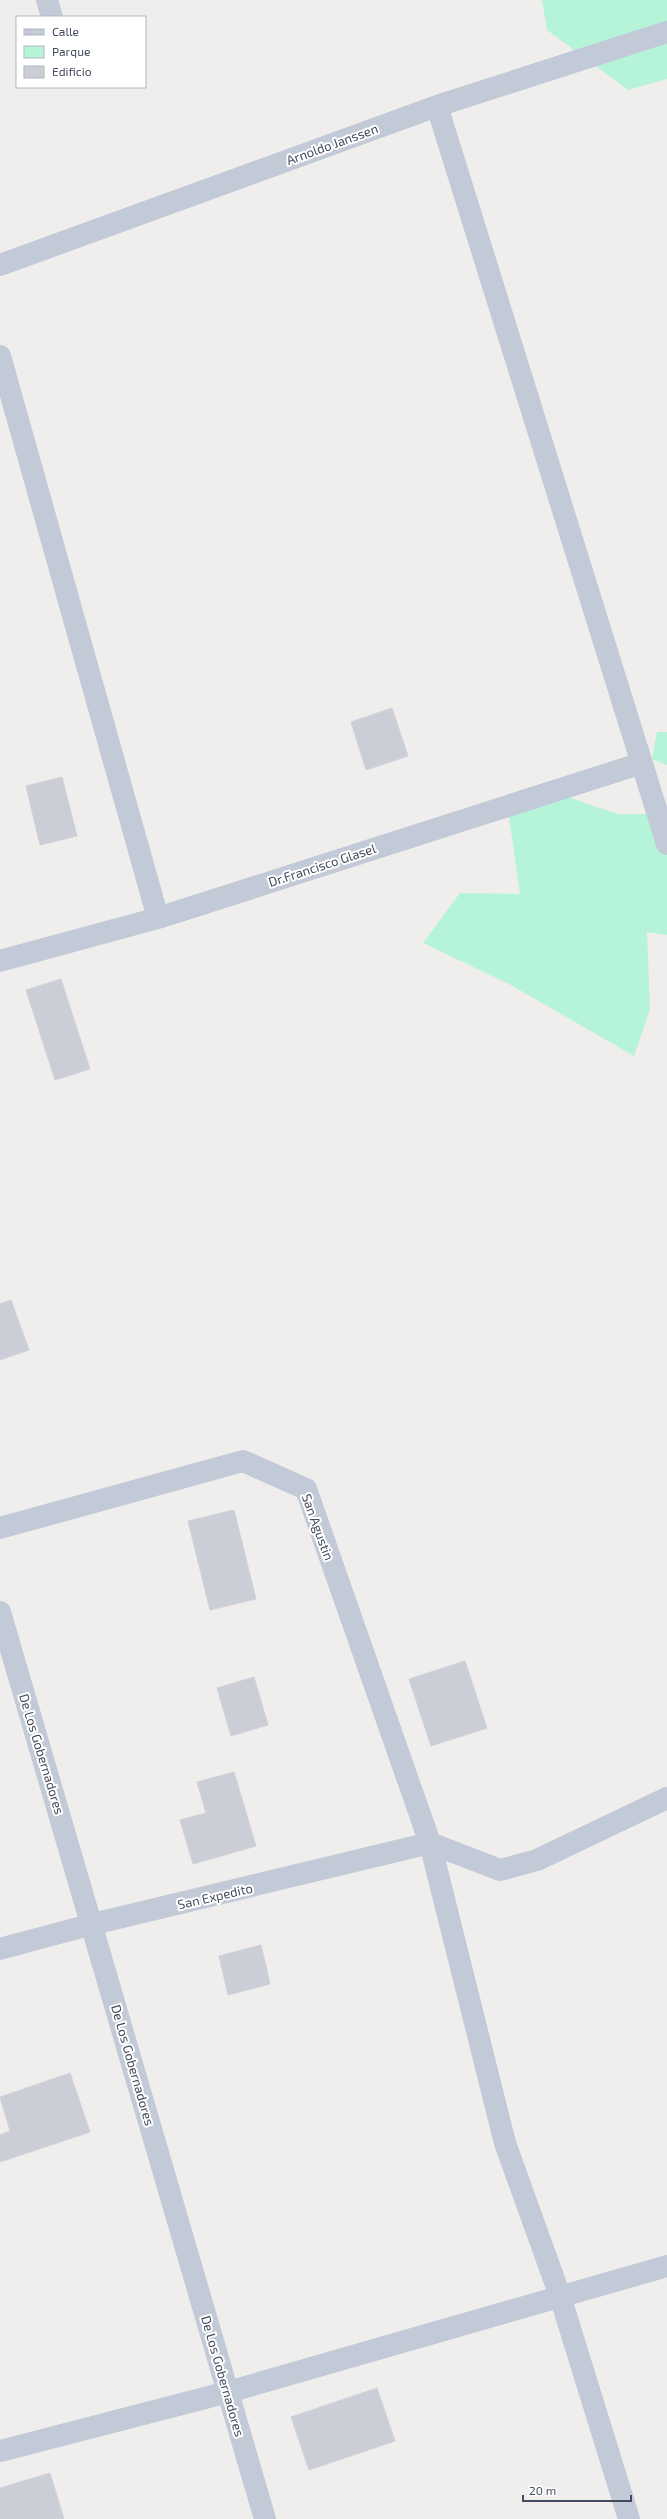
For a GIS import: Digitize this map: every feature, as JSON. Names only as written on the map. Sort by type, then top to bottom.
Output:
[{"type":"street","points":[[47,0],[52,16]]},
{"type":"street","name":"Arnoldo Janssen","points":[[0,265],[437,106],[667,32]]},
{"type":"street","points":[[437,106],[667,844]]},
{"type":"street","points":[[0,356],[14,398],[158,918]]},
{"type":"street","name":"Dr.Francisco Glasel","points":[[0,961],[158,918],[642,763]]},
{"type":"street","name":"San Agustin","points":[[0,1528],[243,1461],[306,1489],[430,1843],[505,2143],[560,2296],[629,2519]]},
{"type":"street","name":"De Los Gobernadores","points":[[0,1612],[93,1924],[265,2519]]},
{"type":"street","points":[[430,1843],[500,1870],[537,1860],[667,1798]]},
{"type":"street","name":"San Expedito","points":[[0,1949],[93,1924],[430,1843]]},
{"type":"street","points":[[0,2451],[228,2392],[667,2266]]},
{"type":"green space","points":[[542,0],[667,0],[667,79],[628,90],[547,30]]},
{"type":"green space","points":[[657,732],[667,732],[667,765],[652,759]]},
{"type":"green space","points":[[557,793],[617,814],[667,814],[667,935],[647,932],[650,1009],[634,1056],[509,984],[423,943],[460,893],[520,894],[509,817]]},
{"type":"building","points":[[392,708],[408,756],[366,770],[351,722]]},
{"type":"building","points":[[62,777],[77,836],[40,845],[26,786]]},
{"type":"building","points":[[61,979],[90,1069],[55,1080],[26,990]]},
{"type":"building","points":[[11,1300],[29,1350],[0,1360],[0,1304]]},
{"type":"building","points":[[234,1510],[256,1599],[210,1610],[188,1521]]},
{"type":"building","points":[[465,1661],[487,1728],[431,1746],[409,1679]]},
{"type":"building","points":[[254,1677],[268,1725],[231,1736],[217,1688]]},
{"type":"building","points":[[234,1772],[256,1846],[193,1864],[180,1820],[206,1813],[197,1782]]},
{"type":"building","points":[[261,1945],[270,1984],[228,1995],[219,1956]]},
{"type":"building","points":[[70,2073],[90,2132],[0,2162],[0,2135],[10,2131],[0,2097]]},
{"type":"building","points":[[377,2388],[395,2441],[309,2470],[291,2417]]},
{"type":"building","points":[[50,2473],[64,2519],[0,2519],[0,2488]]}]
